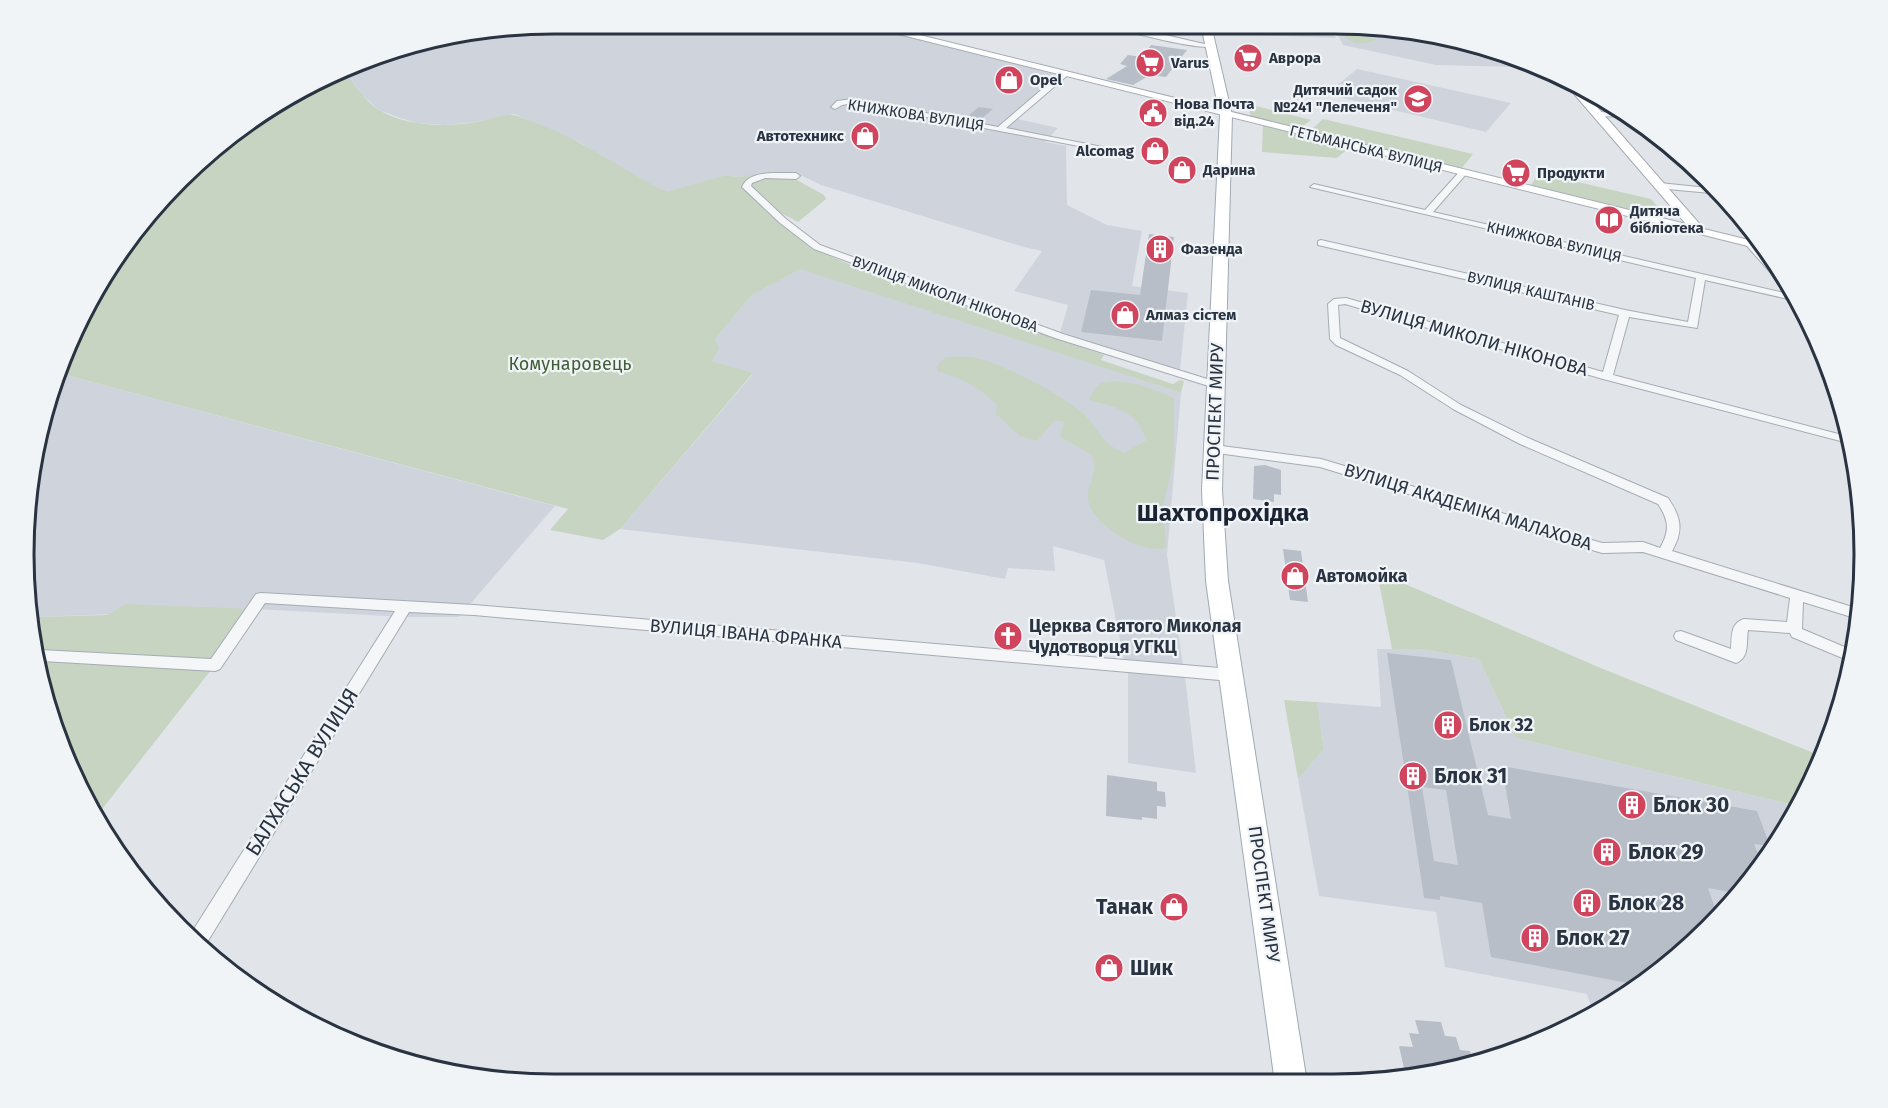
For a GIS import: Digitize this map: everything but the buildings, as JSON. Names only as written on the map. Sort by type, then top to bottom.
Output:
[{"type":"main road","name":"ПРОСПЕКТ МИРУ","points":[[1208,35],[1226,115],[1212,490],[1216,570],[1290,1074]]},
{"type":"street","name":"ГЕТЬМАНСЬКА ВУЛИЦЯ","points":[[902,34],[1750,244]]},
{"type":"street","points":[[1150,34],[1193,45],[1208,35]]},
{"type":"street","name":"КНИЖКОВА ВУЛИЦЯ","points":[[999,129],[1064,75]]},
{"type":"street","points":[[1585,99],[1698,230]]},
{"type":"street","name":"КНИЖКОВА ВУЛИЦЯ","points":[[835,107],[848,100],[1128,154]]},
{"type":"street","points":[[1598,114],[1611,115]]},
{"type":"street","points":[[1427,213],[1464,172]]},
{"type":"street","name":"ВУЛИЦЯ МИКОЛИ НІКОНОВА","points":[[796,176],[753,178],[748,182],[746,188],[817,248],[1059,336],[1215,385]]},
{"type":"street","points":[[1660,186],[1705,191]]},
{"type":"street","name":"КНИЖКОВА ВУЛИЦЯ","points":[[1314,187],[1785,296]]},
{"type":"street","name":"ВУЛИЦЯ КАШТАНІВ","points":[[1321,243],[1625,314],[1693,326],[1701,276]]},
{"type":"street","name":"ВУЛИЦЯ МИКОЛИ НІКОНОВА","points":[[1664,554],[1674,538],[1675,524],[1671,512],[1663,501],[1524,441],[1457,407],[1404,373],[1340,343],[1335,339],[1333,304],[1346,301],[1607,377],[1840,438]]},
{"type":"street","points":[[1607,377],[1625,314]]},
{"type":"street","name":"ВУЛИЦЯ АКАДЕМІКА МАЛАХОВА","points":[[1214,449],[1321,463],[1602,548],[1644,547],[1850,611]]},
{"type":"street","points":[[1794,628],[1797,595]]},
{"type":"street","name":"ВУЛИЦЯ ІВАНА ФРАНКА","points":[[44,656],[215,665],[261,598],[474,610],[1231,675]]},
{"type":"street","name":"БАЛХАСЬКА ВУЛИЦЯ","points":[[201,935],[405,606]]},
{"type":"street","points":[[1681,636],[1736,657],[1740,629],[1744,624],[1794,628],[1803,638],[1844,653]]},
{"type":"shaded area","points":[[554,34],[901,34],[1059,74],[1010,117],[1058,128],[1045,142],[1066,146],[1067,205],[1107,225],[1142,231],[1132,286],[1188,293],[1180,370],[1060,333],[1068,305],[1014,291],[1042,251],[821,185],[794,172],[737,177],[726,175],[668,193],[646,183],[579,142],[514,114],[476,122],[444,125],[417,123],[379,110],[362,95],[349,77],[387,62],[453,44]]},
{"type":"shaded area","points":[[1230,34],[1334,34],[1336,38]]},
{"type":"shaded area","points":[[1338,34],[1402,39],[1468,52],[1514,67],[1436,65],[1343,45]]},
{"type":"shaded area","name":"Дитячий садок №241 \"Лелеченя\"","points":[[1357,69],[1511,103],[1486,132],[1326,94]]},
{"type":"shaded area","points":[[800,268],[1181,393],[1167,555],[1183,665],[1124,660],[1104,560],[1053,546],[1055,571],[1008,568],[1005,579],[918,563],[620,529],[753,374],[712,361],[715,339],[752,295]]},
{"type":"shaded area","points":[[66,375],[555,506],[459,617],[407,617],[253,609],[39,617],[34,554],[39,486],[52,420]]},
{"type":"shaded area","points":[[1377,649],[1421,649],[1479,659],[1516,738],[1789,804],[1766,843],[1725,897],[1677,945],[1623,986],[1591,1006],[1587,994],[1445,967],[1436,912],[1319,896],[1298,779],[1324,749],[1317,702],[1381,707]]},
{"type":"shaded area","points":[[1128,672],[1185,676],[1196,773],[1128,763]]},
{"type":"green space","points":[[1344,36],[1374,37],[1376,40],[1358,43]]},
{"type":"green space","name":"Комунаровець","points":[[349,77],[369,102],[390,116],[414,123],[453,125],[508,115],[517,116],[572,139],[667,192],[726,175],[737,177],[761,174],[747,180],[742,188],[813,249],[863,270],[1104,355],[1101,360],[1173,384],[1180,380],[1184,381],[1181,393],[800,269],[752,295],[715,339],[719,349],[712,361],[753,373],[620,529],[603,540],[550,530],[568,509],[66,375],[88,324],[104,294],[122,265],[163,211],[211,163],[265,122],[294,104]]},
{"type":"green space","points":[[1248,104],[1311,120],[1299,129],[1251,118]]},
{"type":"green space","points":[[1323,119],[1473,154],[1462,168],[1309,132]]},
{"type":"green space","points":[[1263,124],[1353,145],[1337,158],[1262,152]]},
{"type":"green space","points":[[1539,173],[1651,199],[1663,213],[1649,214],[1531,185]]},
{"type":"green space","points":[[764,178],[793,178],[824,195],[826,199],[798,222],[770,207],[751,189],[751,182]]},
{"type":"green space","points":[[946,357],[982,360],[1030,380],[1075,407],[1085,415],[1109,445],[1124,453],[1147,440],[1131,416],[1117,408],[1089,400],[1096,387],[1113,381],[1123,382],[1146,387],[1174,398],[1174,458],[1163,507],[1166,548],[1144,547],[1132,542],[1108,528],[1098,519],[1088,500],[1088,490],[1094,469],[1092,455],[1060,437],[1064,422],[1055,420],[1037,441],[1020,436],[996,414],[997,405],[984,393],[962,380],[937,371],[937,366]]},
{"type":"green space","points":[[1377,572],[1603,669],[1814,753],[1789,804],[1516,738],[1479,659],[1421,649],[1392,649]]},
{"type":"green space","points":[[126,604],[253,609],[215,665],[102,810],[74,753],[62,721],[44,655],[39,617],[107,615]]},
{"type":"green space","points":[[1284,700],[1317,702],[1324,749],[1298,779]]},
{"type":"place","name":"Аврора","points":[[1248,58]]},
{"type":"place","name":"Varus","points":[[1150,63]]},
{"type":"place","name":"Opel","points":[[1009,80]]},
{"type":"place","name":"Дитячий садок №241 \"Лелеченя\"","points":[[1418,99]]},
{"type":"place","name":"Нова Почта від.24","points":[[1153,113]]},
{"type":"place","name":"Автотехникс","points":[[865,136]]},
{"type":"place","name":"Alcomag","points":[[1155,151]]},
{"type":"place","name":"Дарина","points":[[1182,170]]},
{"type":"place","name":"Продукти","points":[[1516,173]]},
{"type":"place","name":"Дитяча бібліотека","points":[[1609,220]]},
{"type":"place","name":"Фазенда","points":[[1160,249]]},
{"type":"place","name":"Алмаз сістем","points":[[1125,315]]},
{"type":"place","name":"Автомойка","points":[[1295,576]]},
{"type":"place","name":"Церква Святого Миколая Чудотворця УГКЦ","points":[[1008,636]]},
{"type":"place","name":"Блок 32","points":[[1448,725]]},
{"type":"place","name":"Блок 31","points":[[1413,776]]},
{"type":"place","name":"Блок 30","points":[[1632,805]]},
{"type":"place","name":"Блок 29","points":[[1607,852]]},
{"type":"place","name":"Блок 28","points":[[1587,903]]},
{"type":"place","name":"Танак","points":[[1174,907]]},
{"type":"place","name":"Блок 27","points":[[1535,938]]},
{"type":"place","name":"Шик","points":[[1109,968]]},
{"type":"district","name":"Шахтопрохідка","points":[[1223,513]]}]
